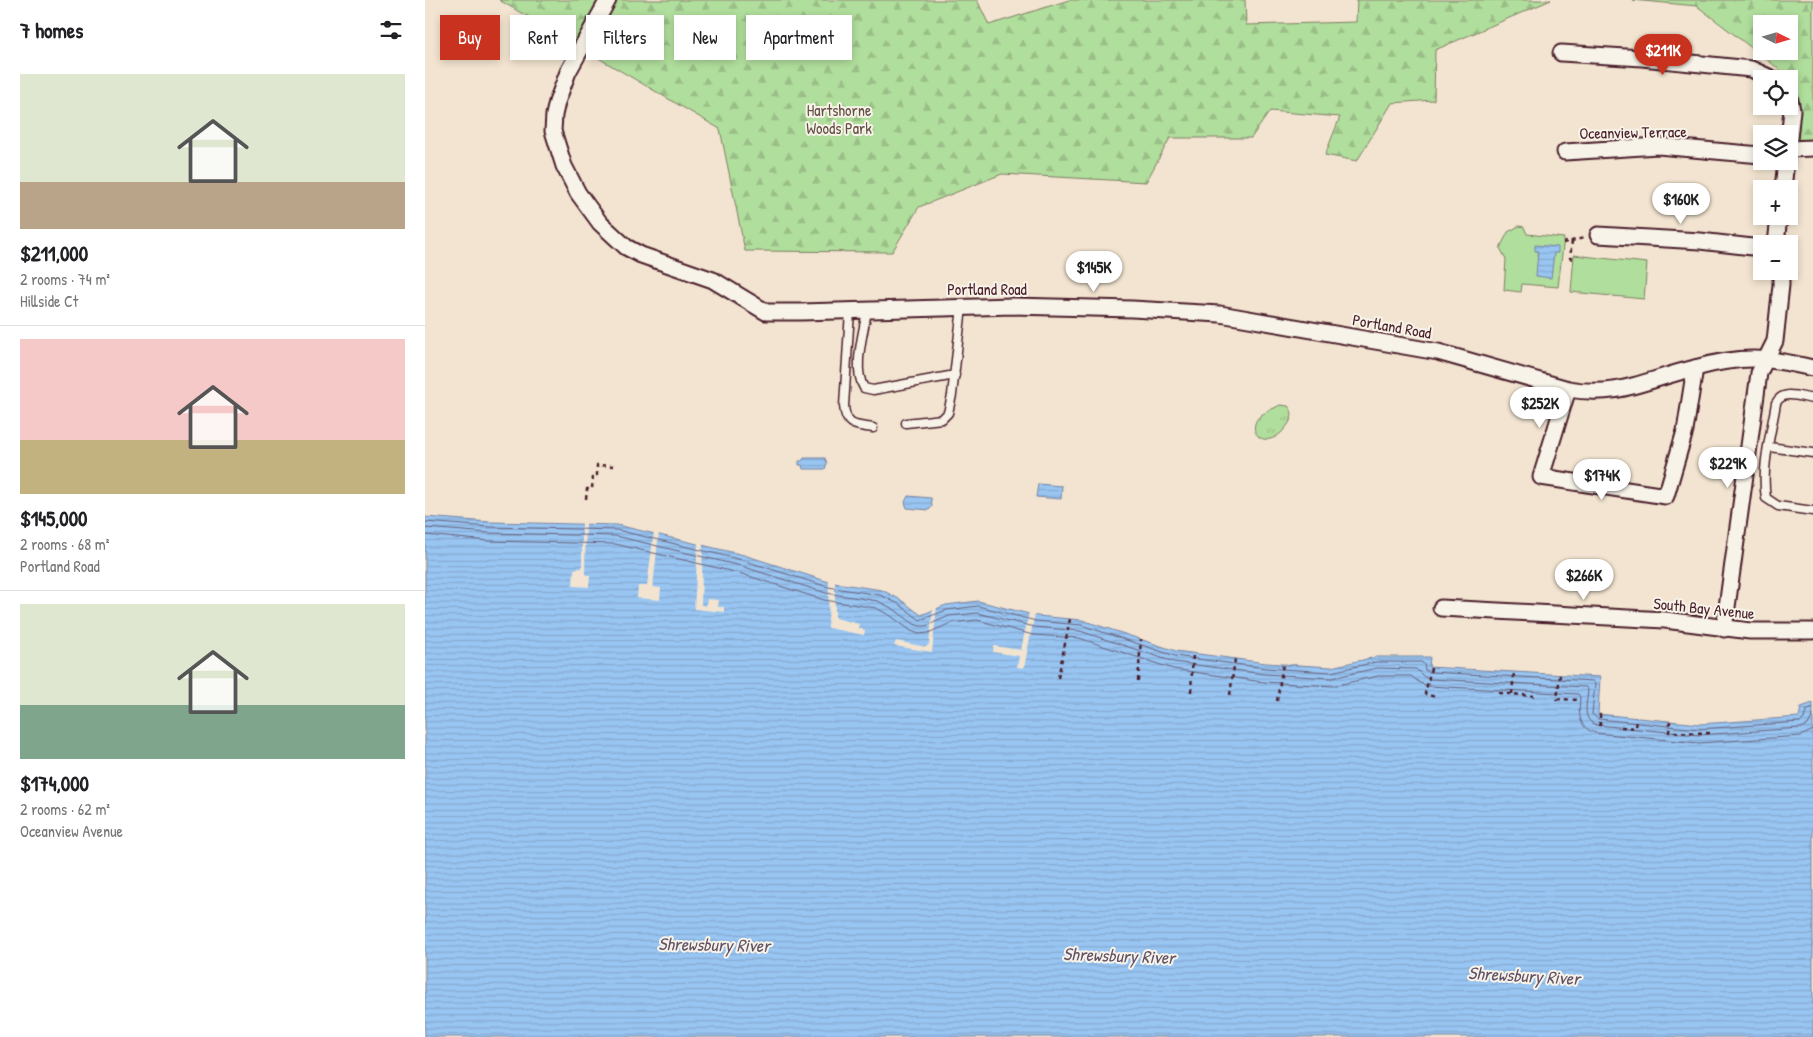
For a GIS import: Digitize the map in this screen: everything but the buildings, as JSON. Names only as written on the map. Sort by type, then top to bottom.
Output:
[{"type":"street","name":"Portland Road","points":[[608,0],[568,72],[557,102],[553,131],[564,166],[585,204],[600,223],[626,247],[641,255],[713,280],[766,312],[1013,306],[1131,309],[1221,314],[1439,352],[1584,392],[1618,390],[1695,368],[1734,361],[1766,359],[1813,368]]},
{"type":"street","points":[[1561,53],[1642,58],[1753,70]]},
{"type":"street","name":"Oceanview Terrace","points":[[1565,152],[1658,146],[1753,153]]},
{"type":"street","points":[[1798,149],[1813,148]]},
{"type":"street","points":[[1598,235],[1700,241],[1753,247]]},
{"type":"street","points":[[1724,629],[1759,373],[1775,341],[1781,280]]},
{"type":"street","points":[[1568,389],[1541,477],[1666,496],[1685,431],[1695,368]]},
{"type":"street","name":"South Bay Avenue","points":[[1441,608],[1665,620],[1750,631],[1813,631]]},
{"type":"lane","points":[[906,423],[942,420],[948,413],[955,375],[962,306]]},
{"type":"lane","points":[[849,310],[845,417],[851,424],[873,428]]},
{"type":"lane","points":[[867,310],[858,367],[859,380],[864,388],[873,390],[955,375]]},
{"type":"lane","points":[[1813,399],[1785,394],[1779,397],[1776,403],[1765,474],[1766,498],[1778,506],[1813,511]]},
{"type":"lane","points":[[1769,447],[1813,453]]},
{"type":"path","points":[[1563,243],[1598,235]]},
{"type":"path","points":[[1572,241],[1570,258],[1574,259]]},
{"type":"path","points":[[586,499],[587,489],[592,489],[593,475],[597,475],[597,465],[616,466]]},
{"type":"path","points":[[1058,678],[1070,619]]},
{"type":"path","points":[[1138,681],[1141,639]]},
{"type":"path","points":[[1191,692],[1193,653]]},
{"type":"path","points":[[1230,695],[1235,659]]},
{"type":"path","points":[[1277,700],[1283,664]]},
{"type":"path","points":[[1431,668],[1425,694],[1435,697]]},
{"type":"path","points":[[1512,694],[1514,672]]},
{"type":"path","points":[[1560,674],[1557,699],[1580,700]]},
{"type":"path","points":[[1499,694],[1534,696]]},
{"type":"path","points":[[1600,714],[1600,725],[1604,725]]},
{"type":"path","points":[[1621,727],[1635,728],[1636,718]]},
{"type":"path","points":[[1670,721],[1669,732],[1710,734]]},
{"type":"green space","name":"Hartshorne Woods Park","points":[[499,0],[977,0],[989,25],[1069,0],[1245,0],[1246,25],[1356,22],[1357,0],[1551,0],[1435,50],[1434,100],[1392,103],[1357,161],[1325,155],[1340,117],[1270,111],[1251,138],[1170,138],[1146,182],[1002,174],[919,207],[892,252],[745,251],[720,129],[602,60],[664,60],[664,15],[586,15],[586,51],[576,45],[576,15],[525,15]]},
{"type":"green space","points":[[1632,0],[1813,0],[1813,146],[1798,147],[1798,125],[1789,125],[1789,115],[1798,115],[1798,70],[1780,70],[1767,60],[1798,60],[1798,15],[1753,15],[1753,49],[1697,6]]},
{"type":"green space","points":[[1519,226],[1524,227],[1527,234],[1564,238],[1558,287],[1522,284],[1521,292],[1504,290],[1506,259],[1500,248],[1508,232]]},
{"type":"green space","points":[[1574,255],[1647,263],[1644,299],[1571,292]]},
{"type":"green space","points":[[1280,405],[1288,406],[1292,412],[1289,423],[1274,438],[1261,438],[1255,429],[1255,423],[1261,415]]},
{"type":"water","points":[[1535,245],[1558,247],[1558,253],[1554,253],[1551,278],[1536,276],[1538,251],[1535,251]]},
{"type":"water","points":[[804,458],[825,458],[827,463],[825,469],[803,469],[802,465],[799,465],[799,461],[802,461]]},
{"type":"water","points":[[1038,484],[1062,486],[1061,499],[1036,497]]},
{"type":"water","points":[[908,496],[931,498],[932,506],[929,510],[907,508],[905,502]]},
{"type":"water","name":"Shrewsbury River","points":[[425,517],[490,522],[617,525],[744,555],[829,582],[882,590],[901,600],[921,615],[946,605],[978,601],[1037,616],[1082,620],[1176,651],[1266,663],[1331,667],[1376,657],[1430,657],[1429,667],[1600,677],[1598,714],[1700,724],[1799,717],[1801,707],[1813,703],[1813,1037],[425,1037]]},
{"type":"pier","points":[[582,522],[586,522],[585,574],[590,576],[589,587],[573,586],[574,569],[582,568]]},
{"type":"pier","points":[[654,531],[659,532],[653,587],[661,588],[660,600],[637,598],[638,586],[647,586]]},
{"type":"pier","points":[[698,542],[703,543],[701,605],[706,606],[707,599],[719,600],[718,607],[724,607],[724,612],[694,609]]},
{"type":"pier","points":[[829,579],[835,580],[835,618],[859,624],[858,628],[865,630],[864,635],[828,628]]},
{"type":"pier","points":[[937,606],[932,652],[894,646],[896,641],[926,647],[929,644],[933,608]]},
{"type":"pier","points":[[1029,612],[1035,613],[1024,668],[1017,667],[1019,656],[993,652],[994,646],[1021,650]]}]
